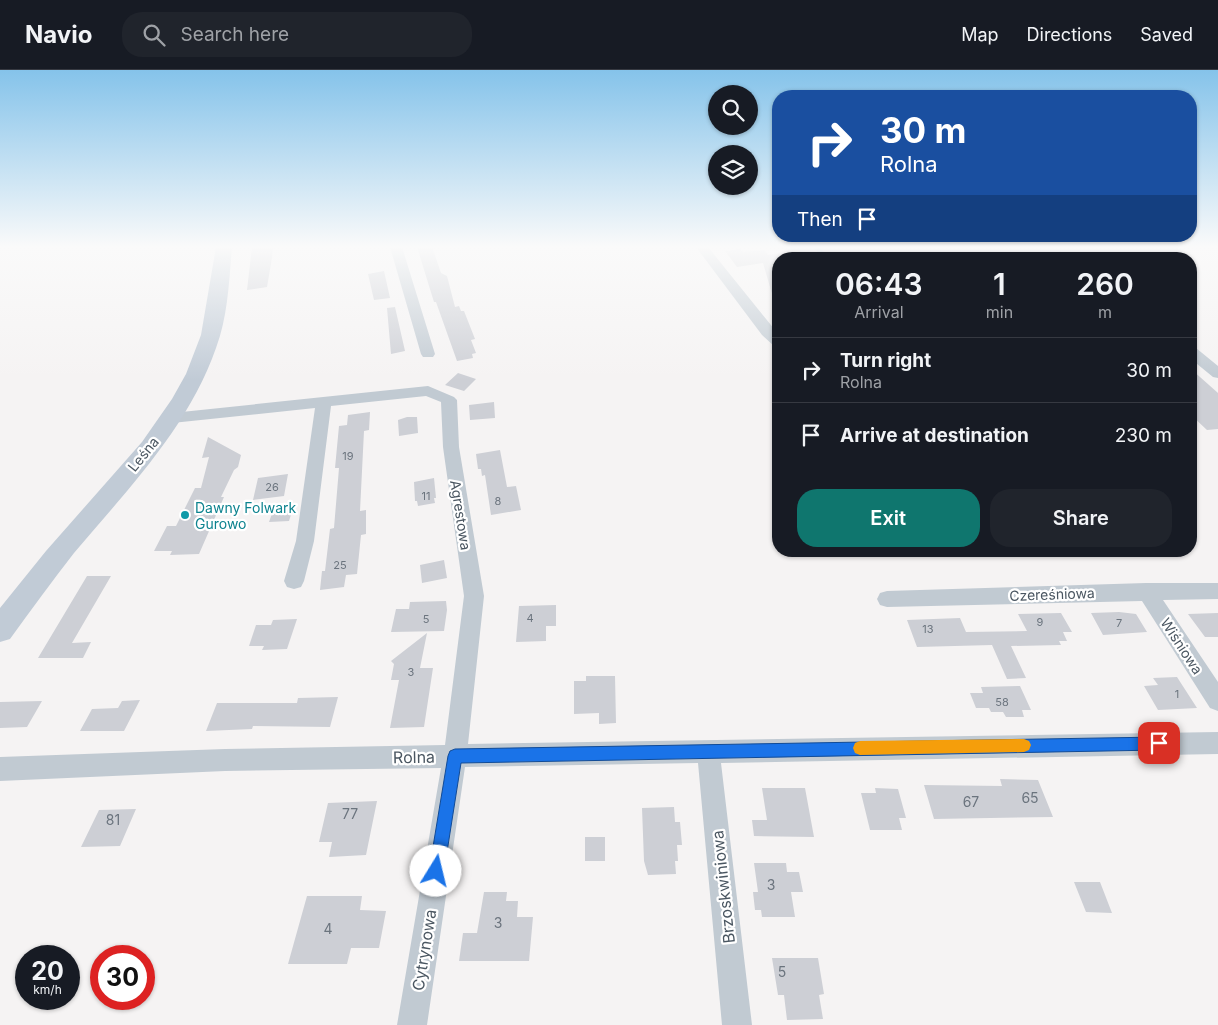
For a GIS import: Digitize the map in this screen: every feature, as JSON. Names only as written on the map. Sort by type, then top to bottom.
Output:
[{"type":"street","name":"Leśna","points":[[0,630],[51,564],[172,418],[194,382],[208,347],[218,292]]},
{"type":"street","points":[[409,292],[428,354]]},
{"type":"street","points":[[736,292],[772,337]]},
{"type":"street","points":[[1197,356],[1218,374]]},
{"type":"street","name":"Agrestowa","points":[[172,418],[428,391],[448,400],[451,447],[474,596],[455,756]]},
{"type":"street","points":[[294,581],[305,541],[324,401]]},
{"type":"street","name":"Czereśniowa","points":[[887,599],[1146,591],[1218,591]]},
{"type":"street","name":"Wiśniowa","points":[[1146,591],[1218,701]]},
{"type":"street","name":"Rolna","points":[[0,770],[225,760],[708,750],[1218,743]]},
{"type":"street","name":"Brzoskwiniowa","points":[[708,750],[737,1025]]},
{"type":"street","name":"Cytrynowa","points":[[412,1025],[455,756]]},
{"type":"building","points":[[372,292],[389,292],[390,298],[374,300]]},
{"type":"building","points":[[431,292],[451,292],[455,307],[459,306],[461,311],[464,311],[475,339],[471,340],[476,353],[472,354],[473,358],[457,361],[436,302],[434,302]]},
{"type":"building","points":[[395,307],[405,351],[391,354],[387,308]]},
{"type":"building","points":[[458,373],[476,379],[464,391],[445,385]]},
{"type":"building","points":[[1197,374],[1218,393],[1218,429],[1207,430],[1197,421]]},
{"type":"building","points":[[494,402],[495,418],[470,420],[469,405]]},
{"type":"building","points":[[370,412],[369,430],[364,431],[360,511],[366,510],[366,534],[361,535],[357,574],[346,575],[344,587],[320,590],[322,571],[325,571],[330,529],[334,528],[339,468],[335,468],[339,426],[347,425],[348,415]]},
{"type":"building","points":[[407,417],[417,417],[418,433],[399,436],[398,420]]},
{"type":"building","points":[[208,437],[241,455],[238,467],[234,470],[221,497],[224,497],[199,554],[170,555],[172,551],[154,551],[167,526],[176,526],[195,488],[201,488],[209,457],[202,458]]},
{"type":"building","points":[[500,450],[507,487],[516,486],[521,510],[491,515],[485,475],[482,476],[481,469],[478,469],[476,454]]},
{"type":"building","points":[[288,474],[284,496],[253,500],[258,478]]},
{"type":"building","points":[[434,478],[435,503],[418,506],[417,501],[415,501],[414,482]]},
{"type":"building","points":[[275,505],[294,505],[289,521],[269,522]]},
{"type":"building","points":[[444,560],[447,578],[422,583],[420,565]]},
{"type":"building","points":[[87,576],[111,576],[72,643],[91,642],[83,658],[38,658]]},
{"type":"building","points":[[446,601],[447,610],[444,631],[391,632],[396,609],[409,609],[410,602]]},
{"type":"building","points":[[556,605],[556,626],[546,626],[546,641],[516,642],[519,606]]},
{"type":"building","points":[[1119,612],[1136,614],[1147,632],[1103,635],[1091,613]]},
{"type":"building","points":[[1061,613],[1072,632],[1063,632],[1067,641],[1059,641],[1061,645],[1011,646],[1026,678],[1007,679],[992,645],[917,647],[907,620],[960,618],[966,632],[1027,631],[1018,614]]},
{"type":"building","points":[[1218,613],[1218,637],[1205,637],[1188,614]]},
{"type":"building","points":[[297,619],[287,649],[262,650],[264,646],[249,646],[256,625],[271,625],[273,620]]},
{"type":"building","points":[[427,633],[420,668],[433,668],[424,727],[390,728],[399,680],[391,680],[394,664],[391,661]]},
{"type":"building","points":[[586,676],[615,676],[616,723],[599,724],[599,713],[574,714],[574,681],[586,681]]},
{"type":"building","points":[[1177,677],[1197,708],[1158,710],[1144,686],[1158,685],[1153,678]]},
{"type":"building","points":[[1020,686],[1031,710],[1022,710],[1024,717],[1006,717],[1003,712],[991,712],[989,708],[976,708],[970,693],[983,693],[981,687]]},
{"type":"building","points":[[338,697],[330,727],[253,726],[252,729],[206,731],[217,703],[297,703],[298,698]]},
{"type":"building","points":[[140,700],[124,731],[80,731],[92,709],[118,708],[122,701]]},
{"type":"building","points":[[42,701],[27,727],[0,728],[0,702]]},
{"type":"building","points":[[1000,779],[1038,780],[1053,817],[934,819],[924,785],[1002,786]]},
{"type":"building","points":[[762,788],[805,788],[814,837],[754,836],[752,820],[767,820]]},
{"type":"building","points":[[875,788],[898,789],[906,818],[899,818],[902,830],[870,830],[861,793],[876,793]]},
{"type":"building","points":[[377,801],[366,855],[329,857],[332,842],[319,842],[328,803]]},
{"type":"building","points":[[674,807],[675,822],[680,822],[682,845],[677,845],[678,861],[675,861],[676,874],[648,875],[644,861],[642,808]]},
{"type":"building","points":[[136,809],[120,846],[81,847],[99,810]]},
{"type":"building","points":[[585,837],[605,837],[605,861],[585,861]]},
{"type":"building","points":[[754,863],[786,863],[787,872],[799,872],[803,892],[791,892],[795,917],[762,917],[761,910],[755,910],[753,892],[758,892]]},
{"type":"building","points":[[1074,882],[1100,882],[1112,913],[1086,912]]},
{"type":"building","points":[[484,892],[507,892],[506,901],[518,901],[517,917],[533,917],[529,961],[459,961],[463,933],[477,933]]},
{"type":"building","points":[[307,896],[362,896],[360,910],[386,911],[379,948],[351,948],[347,964],[288,964]]},
{"type":"building","points":[[772,958],[818,958],[824,994],[819,995],[823,1019],[787,1020],[784,995],[778,995]]},
{"type":"slow traffic","points":[[860,748],[1024,745]]},
{"type":"place","name":"Dawny Folwark Gurowo","points":[[185,515]]},
{"type":"route","points":[[436,871],[455,756],[1159,743]]}]
